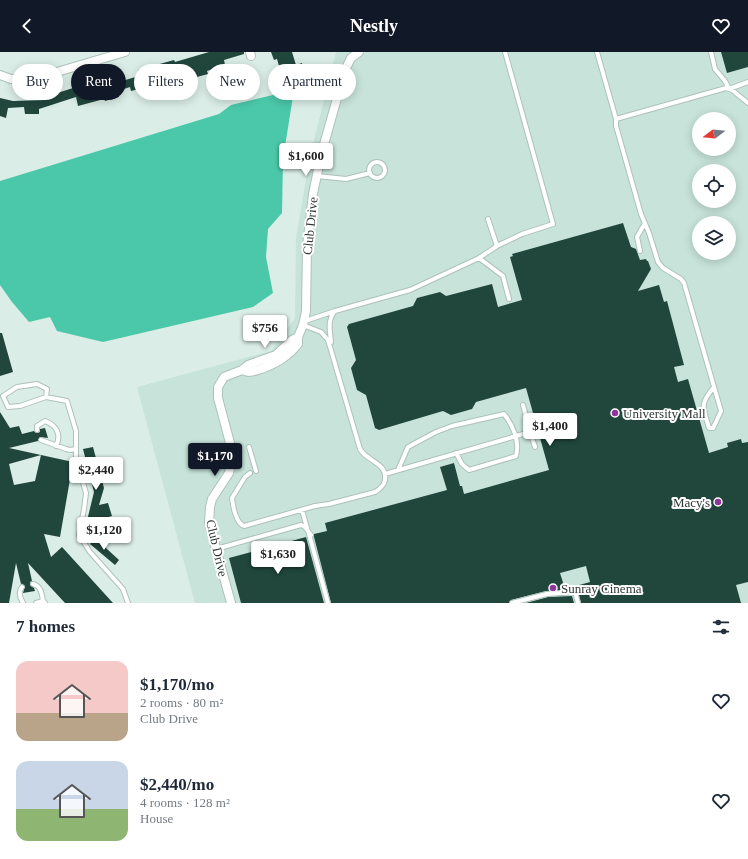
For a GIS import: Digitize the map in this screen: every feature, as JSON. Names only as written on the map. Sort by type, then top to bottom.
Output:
[{"type":"street","points":[[0,75],[12,79],[33,79],[126,52]]},
{"type":"street","name":"Club Drive","points":[[231,603],[209,523],[212,499],[229,473],[232,458],[230,443],[218,398],[218,387],[224,377],[242,370],[250,372],[271,366],[292,352],[298,344],[298,337],[304,323],[306,304],[307,246],[317,176],[345,70],[351,58],[359,52]]},
{"type":"lane","points":[[304,323],[335,311],[410,290],[479,258],[497,246],[522,234],[553,224],[505,52]]},
{"type":"lane","points":[[597,52],[641,214],[649,233],[659,265],[681,279],[684,283],[721,411],[715,424],[712,428],[709,428],[702,406],[707,395],[714,387]]},
{"type":"lane","points":[[711,52],[715,69],[729,88],[748,103]]},
{"type":"lane","points":[[616,119],[748,82]]},
{"type":"lane","points":[[317,176],[346,179],[370,173]]},
{"type":"lane","points":[[488,219],[497,246]]},
{"type":"lane","points":[[640,251],[637,237],[644,223]]},
{"type":"lane","points":[[479,258],[502,276],[509,299]]},
{"type":"lane","points":[[250,473],[232,498],[238,521],[241,526],[336,503],[375,492],[383,486],[385,482],[385,474],[381,467],[364,455],[360,449],[331,345],[329,325],[331,316],[335,311]]},
{"type":"lane","points":[[304,323],[321,332],[331,345]]},
{"type":"lane","points":[[46,397],[47,388],[37,384],[17,387],[3,396],[8,407],[20,406],[46,397],[67,401],[76,431],[76,458],[86,493],[79,535],[90,552],[123,589],[128,603]]},
{"type":"lane","points":[[523,405],[535,447]]},
{"type":"lane","points":[[398,470],[408,447],[436,432],[452,426],[504,414],[511,422],[519,448],[516,456],[469,470],[462,464],[456,453]]},
{"type":"lane","points":[[37,430],[37,426],[45,421],[52,423],[57,431],[58,441],[56,446]]},
{"type":"lane","points":[[385,474],[530,432]]},
{"type":"lane","points":[[41,440],[70,450],[76,449]]},
{"type":"lane","points":[[249,447],[256,471]]},
{"type":"lane","points":[[302,510],[328,603]]},
{"type":"lane","points":[[216,549],[301,525],[305,527],[310,535]]},
{"type":"lane","points":[[33,584],[38,586],[41,590],[44,602],[36,603]]},
{"type":"lane","points":[[22,587],[20,594],[23,603]]},
{"type":"lane","points":[[512,603],[547,594],[574,592],[578,603]]},
{"type":"shaded area","points":[[336,52],[748,52],[748,603],[195,603],[137,387],[271,351],[295,318],[296,238],[310,156],[324,100],[356,100],[356,64],[333,64]]},
{"type":"shaded area","points":[[268,96],[268,100],[292,100],[283,159],[282,213],[268,229],[266,257],[273,293],[253,307],[103,342],[57,331],[50,317],[29,322],[0,285],[0,181],[219,114],[231,105],[252,100],[260,100],[260,98]]},
{"type":"building","points":[[209,52],[244,52],[244,54],[224,60],[225,64],[206,64],[206,75],[198,77],[198,64],[160,64],[174,60],[175,62]]},
{"type":"building","points":[[271,52],[292,52],[296,64],[278,64],[277,59],[274,60]]},
{"type":"building","points":[[721,52],[748,52],[748,67],[727,73]]},
{"type":"building","points":[[134,77],[134,90],[131,91],[130,87],[126,88],[126,80]]},
{"type":"building","points":[[71,89],[71,99],[39,109],[39,114],[25,114],[24,107],[8,108],[6,118],[0,116],[0,98],[13,101],[63,100],[63,91]]},
{"type":"building","points":[[77,100],[100,100],[78,106]]},
{"type":"building","name":"University Mall","points":[[623,223],[631,247],[636,249],[640,260],[646,259],[648,261],[651,269],[638,291],[659,285],[664,302],[667,301],[684,365],[674,367],[678,382],[688,379],[709,453],[728,447],[727,443],[741,439],[742,443],[748,442],[748,582],[736,585],[741,603],[581,603],[578,591],[575,589],[546,591],[511,600],[509,603],[331,603],[314,537],[314,534],[327,531],[325,523],[447,490],[440,467],[454,463],[460,486],[462,486],[464,494],[549,470],[526,388],[476,402],[472,409],[451,415],[443,411],[379,430],[375,428],[366,395],[357,390],[351,368],[356,360],[347,327],[349,324],[413,306],[417,298],[440,292],[446,296],[492,284],[498,307],[522,300],[510,257],[513,256],[512,254]],"holes":[[[586,566],[590,582],[565,589],[560,573]]]},
{"type":"building","points":[[0,333],[2,333],[13,372],[0,376]]},
{"type":"building","points":[[0,412],[10,428],[19,426],[22,434],[34,431],[37,433],[40,432],[40,429],[45,428],[48,438],[40,437],[38,441],[9,448],[41,455],[73,462],[60,537],[44,534],[51,557],[62,547],[113,603],[65,603],[28,563],[32,581],[30,582],[30,585],[35,591],[23,593],[25,586],[21,584],[16,563],[9,603],[0,603]],"holes":[[[41,455],[35,481],[14,485],[9,464]]]},
{"type":"building","points":[[93,447],[104,488],[99,505],[108,503],[112,516],[95,521],[93,531],[85,529],[94,492],[83,449]]},
{"type":"building","points":[[306,537],[324,603],[241,603],[229,558]]},
{"type":"building","points":[[95,538],[119,560],[115,565],[90,544]]},
{"type":"building","points":[[572,596],[574,603],[526,603],[548,597]]},
{"type":"place","name":"University Mall","points":[[615,413]]},
{"type":"place","name":"Macy's","points":[[718,502]]},
{"type":"place","name":"Sunray Cinema","points":[[553,588]]}]
